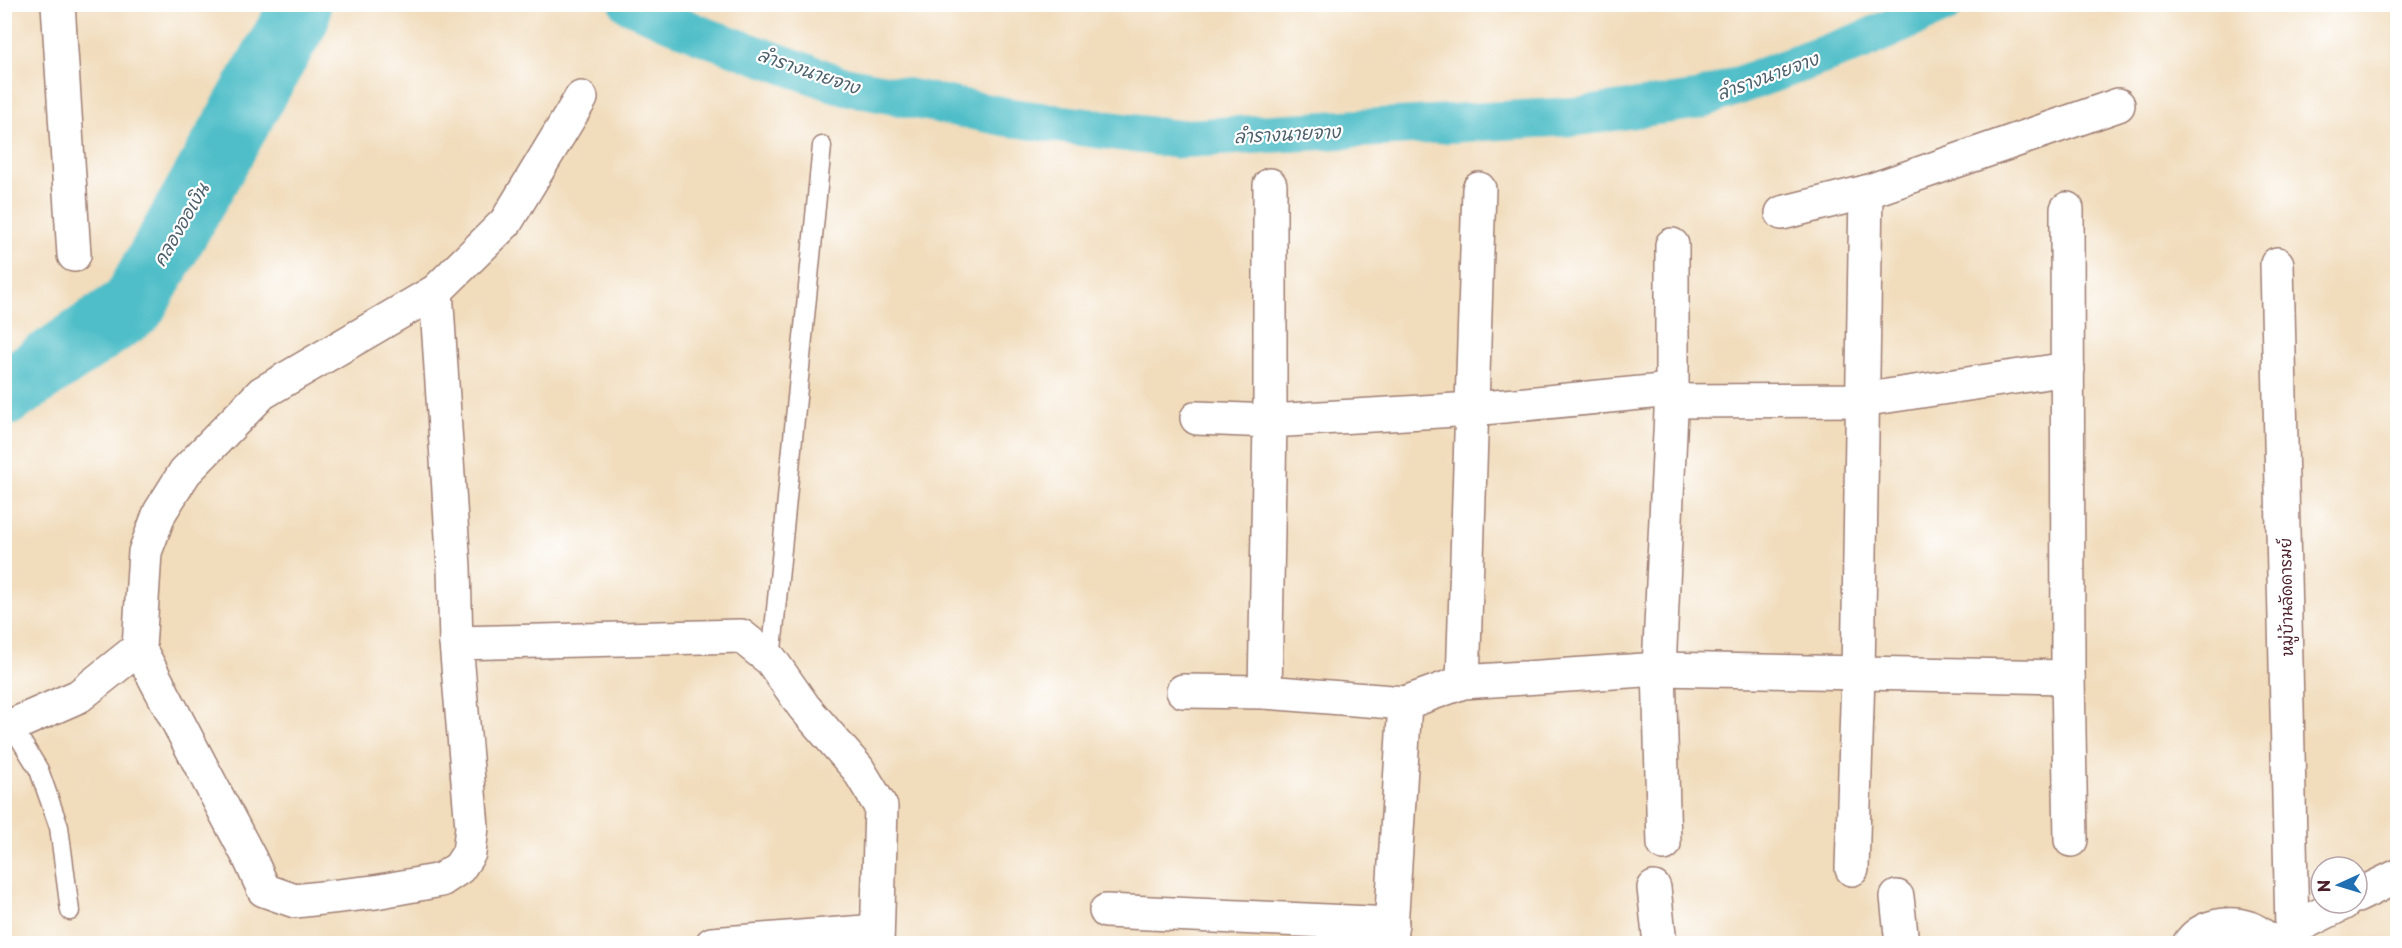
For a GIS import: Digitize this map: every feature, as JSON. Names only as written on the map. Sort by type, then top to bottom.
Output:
[{"type":"street","points":[[58,4],[74,255]]},
{"type":"street","points":[[436,291],[454,567],[456,643],[472,827],[469,853],[459,868],[441,880],[375,892],[295,901],[264,890],[139,648],[145,552],[160,512],[185,472],[262,393],[436,291],[506,222],[581,98]]},
{"type":"street","points":[[1782,213],[1866,192],[2118,105]]},
{"type":"street","points":[[1264,692],[1270,421],[1270,184]]},
{"type":"street","points":[[1463,682],[1479,189]]},
{"type":"street","points":[[1852,869],[1858,674],[1866,192]]},
{"type":"street","points":[[2067,209],[2068,677],[2071,840]]},
{"type":"street","points":[[1664,844],[1659,669],[1672,396],[1672,245]]},
{"type":"street","name":"หมู่บ้านลัดดารมย์","points":[[2277,264],[2282,939]]},
{"type":"street","points":[[1197,418],[1270,421],[1672,396],[1861,400],[2068,369]]},
{"type":"street","points":[[456,643],[741,636],[771,660],[804,707],[858,769],[881,807],[877,937],[712,944]]},
{"type":"street","points":[[8,727],[80,696],[139,648]]},
{"type":"street","points":[[1183,691],[1264,692],[1406,703],[1463,682],[1659,669],[2068,677]]},
{"type":"street","points":[[1106,911],[1391,934],[1406,703]]},
{"type":"street","points":[[2369,890],[2397,876]]},
{"type":"street","points":[[1654,888],[1660,944]]},
{"type":"street","points":[[1897,897],[1902,944]]},
{"type":"street","points":[[2189,944],[2194,936],[2220,924],[2249,928],[2282,939],[2323,915]]},
{"type":"lane","points":[[771,660],[822,146]]},
{"type":"lane","points":[[8,727],[39,770],[59,827],[70,911]]},
{"type":"waterway","name":"คลองออเงิน","points":[[4,394],[133,306],[297,17],[298,4]]},
{"type":"waterway","name":"ลำรางนายจาง","points":[[629,4],[701,35],[841,85],[1007,117],[1175,139],[1582,116],[1698,100],[1862,41],[1945,4]]}]
